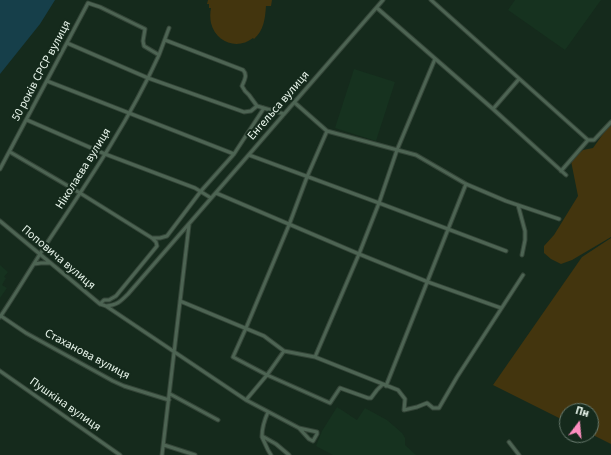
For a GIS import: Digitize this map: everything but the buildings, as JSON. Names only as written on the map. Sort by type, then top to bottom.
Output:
[{"type":"street","name":"Енгельса вулиця","points":[[106,306],[114,306],[128,294],[383,0]]},
{"type":"street","points":[[431,0],[588,140],[594,140],[611,122]]},
{"type":"street","name":"50 років СРСР вулиця","points":[[0,169],[88,3],[100,7],[145,29],[143,41],[144,46],[158,55]]},
{"type":"street","points":[[376,8],[493,109],[566,175]]},
{"type":"street","name":"Ніколаєва вулиця","points":[[0,316],[80,194],[129,114],[148,78],[169,28]]},
{"type":"street","points":[[165,40],[244,70],[246,75],[242,86],[257,106],[284,114]]},
{"type":"street","points":[[67,43],[148,78],[244,112],[251,111],[257,106]]},
{"type":"street","points":[[315,357],[360,254],[397,150],[436,59]]},
{"type":"street","points":[[493,109],[519,79]]},
{"type":"street","points":[[47,81],[234,154]]},
{"type":"street","points":[[294,102],[327,131],[416,155],[466,184],[559,220]]},
{"type":"street","points":[[152,238],[167,236],[201,191],[234,154],[264,108]]},
{"type":"street","points":[[27,120],[105,154],[195,188],[211,198]]},
{"type":"street","points":[[327,131],[233,357],[267,375],[330,403],[340,388],[372,398],[377,390],[384,386],[428,282],[466,184]]},
{"type":"street","points":[[561,171],[588,140]]},
{"type":"street","points":[[10,152],[152,238],[156,242],[157,246],[116,296],[109,300],[104,300],[100,304]]},
{"type":"street","points":[[249,155],[506,252]]},
{"type":"street","points":[[216,193],[289,225],[428,282],[501,308]]},
{"type":"street","points":[[518,205],[525,231],[522,255]]},
{"type":"street","name":"Поповича вулиця","points":[[0,221],[100,304],[106,306],[175,352]]},
{"type":"street","points":[[162,455],[189,225]]},
{"type":"street","points":[[34,264],[51,263]]},
{"type":"street","points":[[180,301],[264,336],[284,351],[315,357],[384,386],[398,390],[405,399],[404,410],[427,404],[434,408],[439,408],[457,377],[523,275]]},
{"type":"street","name":"Стаханова вулиця","points":[[0,316],[113,381],[124,386],[169,400]]},
{"type":"street","points":[[246,400],[267,375],[284,351]]},
{"type":"street","points":[[175,352],[246,400],[299,428],[317,432],[313,441],[309,439],[299,428]]},
{"type":"street","name":"Пушкіна вулиця","points":[[0,370],[120,455]]},
{"type":"street","points":[[170,394],[218,420]]},
{"type":"street","points":[[268,412],[263,422],[262,436],[271,455]]},
{"type":"street","points":[[262,436],[276,444],[289,455]]},
{"type":"street","points":[[508,442],[519,455]]},
{"type":"street","points":[[164,445],[195,455]]},
{"type":"shaded area","points":[[208,0],[272,0],[271,6],[266,6],[263,24],[257,36],[247,42],[234,44],[223,40],[214,30],[210,19],[211,8],[209,8],[209,4],[207,4]]},
{"type":"shaded area","points":[[515,0],[601,0],[565,50],[508,10]]},
{"type":"shaded area","points":[[354,69],[395,82],[376,141],[335,128]]},
{"type":"shaded area","points":[[611,126],[611,237],[572,260],[561,264],[551,259],[544,253],[544,246],[554,235],[578,196],[571,161],[583,150],[593,148],[608,127]]},
{"type":"shaded area","points":[[611,238],[611,444],[599,438],[599,403],[559,403],[559,418],[493,385],[582,257]]},
{"type":"shaded area","points":[[0,265],[8,272],[4,277],[6,278],[2,285],[7,288],[0,298]]},
{"type":"shaded area","points":[[337,407],[357,420],[365,408],[387,420],[402,433],[405,438],[405,445],[416,455],[333,455],[316,446],[322,431]]},
{"type":"water","points":[[0,0],[55,0],[40,24],[0,74]]}]
